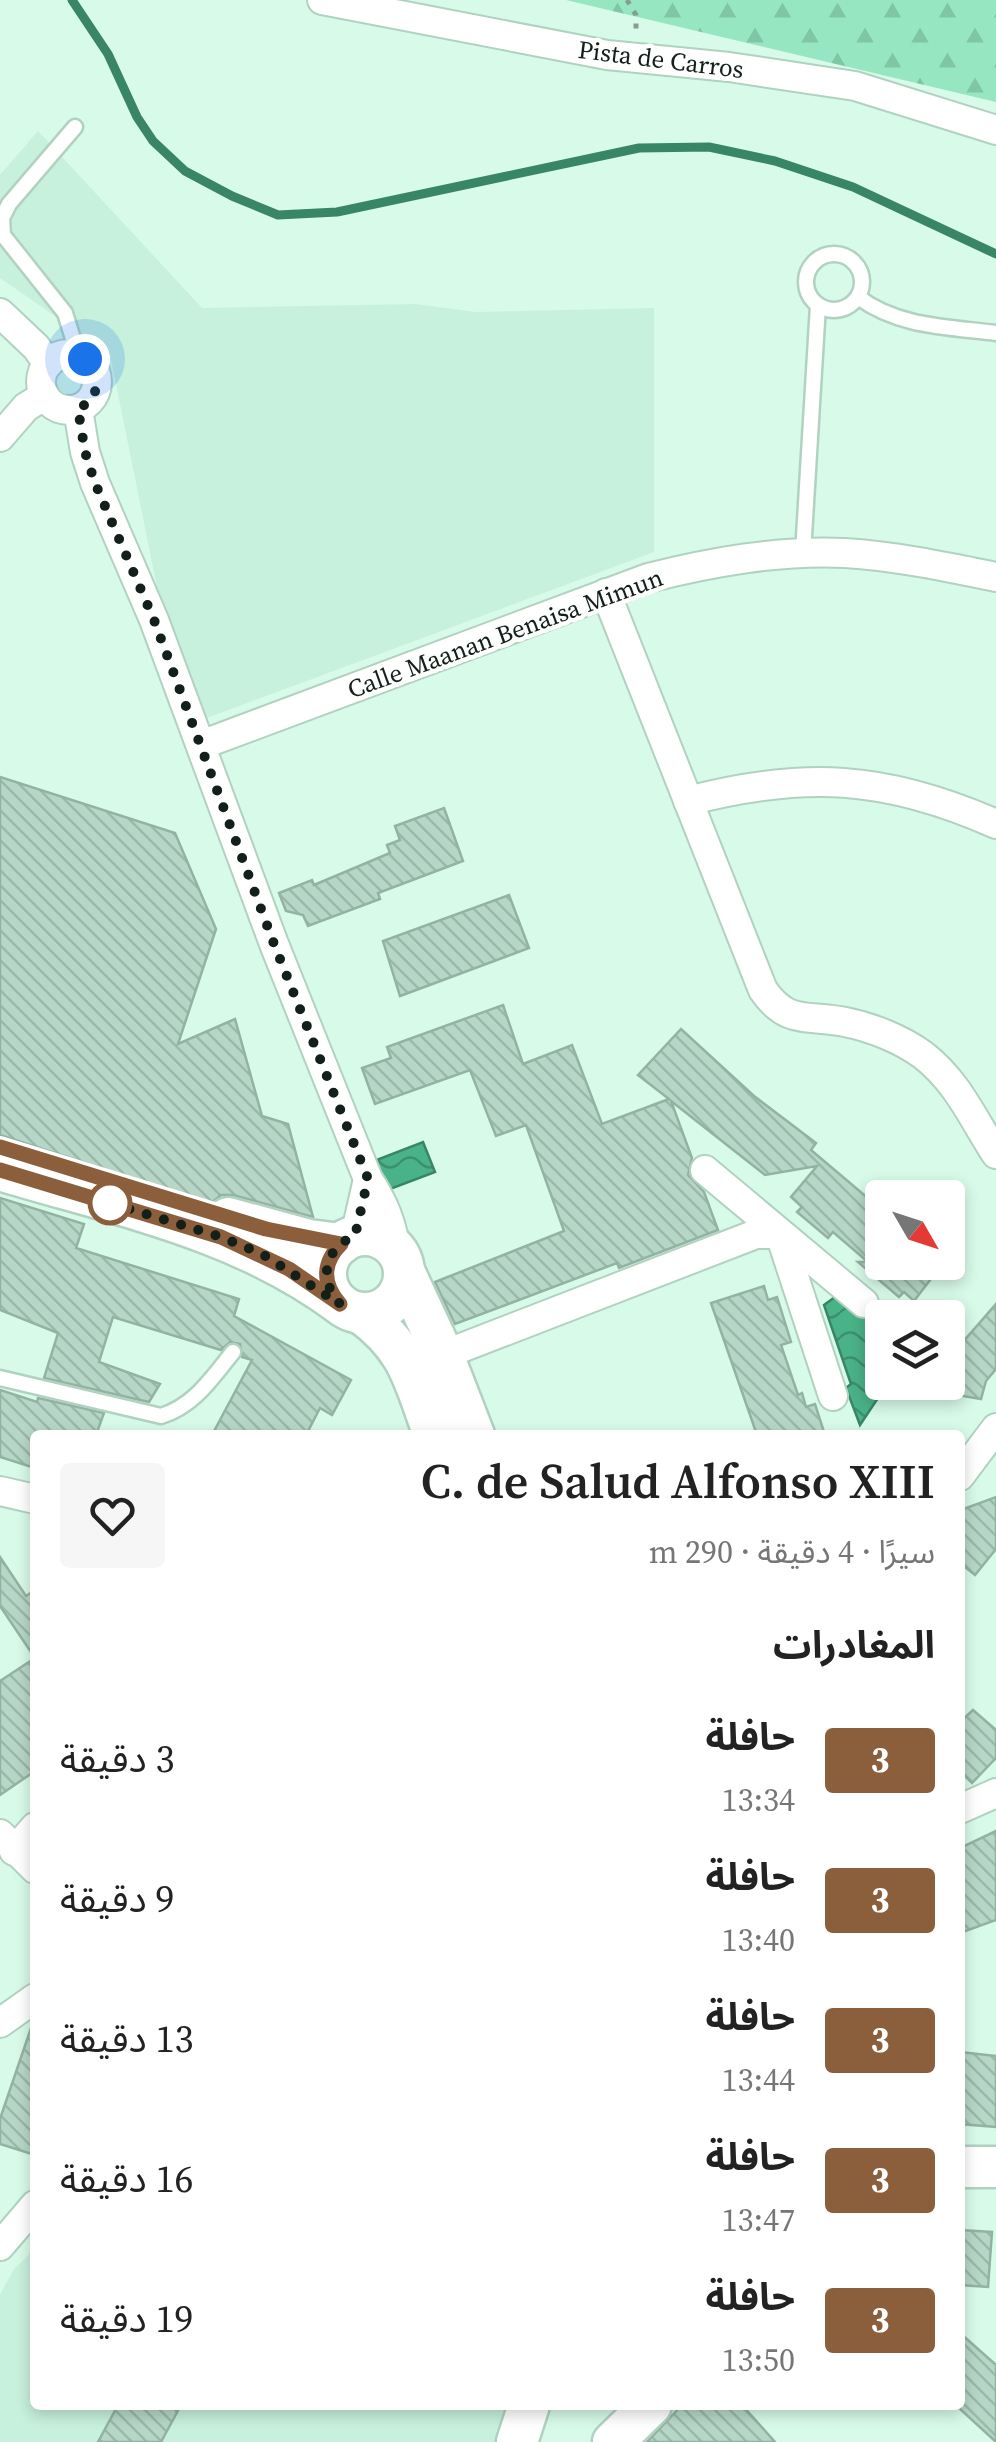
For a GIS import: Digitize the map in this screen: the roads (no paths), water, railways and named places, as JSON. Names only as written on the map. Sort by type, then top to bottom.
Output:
[{"type":"street","name":"Pista de Carros","points":[[322,0],[607,55],[729,67],[856,86],[996,130]]},
{"type":"street","points":[[0,313],[48,364]]},
{"type":"street","points":[[61,355],[78,356],[91,364],[97,382],[93,397],[78,409],[55,407],[44,396],[41,382],[48,364],[61,355]]},
{"type":"street","points":[[0,436],[26,406],[44,396]]},
{"type":"street","points":[[78,409],[82,440],[95,483],[154,620],[281,962],[368,1179],[383,1201],[392,1225],[400,1271],[452,1430]]},
{"type":"street","name":"Calle Maanan Benaisa Mimun","points":[[201,745],[606,593],[708,563],[803,553],[849,553],[996,577]]},
{"type":"street","points":[[606,593],[763,990],[772,1003],[783,1013],[799,1018],[844,1022],[884,1034],[922,1054],[953,1083],[996,1154]]},
{"type":"street","points":[[688,801],[775,783],[846,782],[899,789],[950,804],[996,824]]},
{"type":"street","points":[[0,1147],[266,1229],[348,1240],[378,1237],[444,1355],[472,1430]]},
{"type":"street","points":[[0,1170],[221,1237],[289,1269],[386,1331],[406,1359],[432,1430]]},
{"type":"street","points":[[705,1170],[864,1303]]},
{"type":"street","points":[[368,1179],[348,1240],[328,1262],[327,1285],[350,1309],[384,1308],[400,1271]]},
{"type":"street","points":[[444,1355],[756,1234],[780,1234]]},
{"type":"street","points":[[780,1234],[832,1396]]},
{"type":"street","points":[[965,1469],[996,1428]]},
{"type":"street","points":[[0,1490],[30,1497]]},
{"type":"street","points":[[965,1807],[996,1792]]},
{"type":"street","points":[[0,2023],[30,2002]]},
{"type":"street","points":[[965,2167],[996,2167]]},
{"type":"street","points":[[0,2222],[30,2207]]},
{"type":"street","points":[[0,2246],[30,2210]]},
{"type":"street","points":[[613,2442],[646,2410]]},
{"type":"lane","points":[[74,127],[9,204],[2,227],[3,235],[65,313],[78,356]]},
{"type":"lane","points":[[828,255],[849,258],[857,266],[862,287],[858,297],[840,310],[818,306],[810,298],[810,267],[828,255]]},
{"type":"lane","points":[[858,297],[878,312],[900,320],[996,334]]},
{"type":"lane","points":[[803,553],[818,306]]},
{"type":"lane","points":[[0,1378],[160,1416],[185,1406],[197,1396],[233,1352]]},
{"type":"water","points":[[423,1142],[435,1172],[385,1191],[374,1161]]},
{"type":"water","points":[[839,1294],[865,1316],[865,1400],[877,1400],[860,1425],[846,1388],[851,1384],[824,1305]]},
{"type":"waterway","points":[[72,0],[108,54],[137,117],[153,141],[185,171],[278,215],[337,212],[639,148],[709,147],[775,161],[853,187],[996,254]]}]
